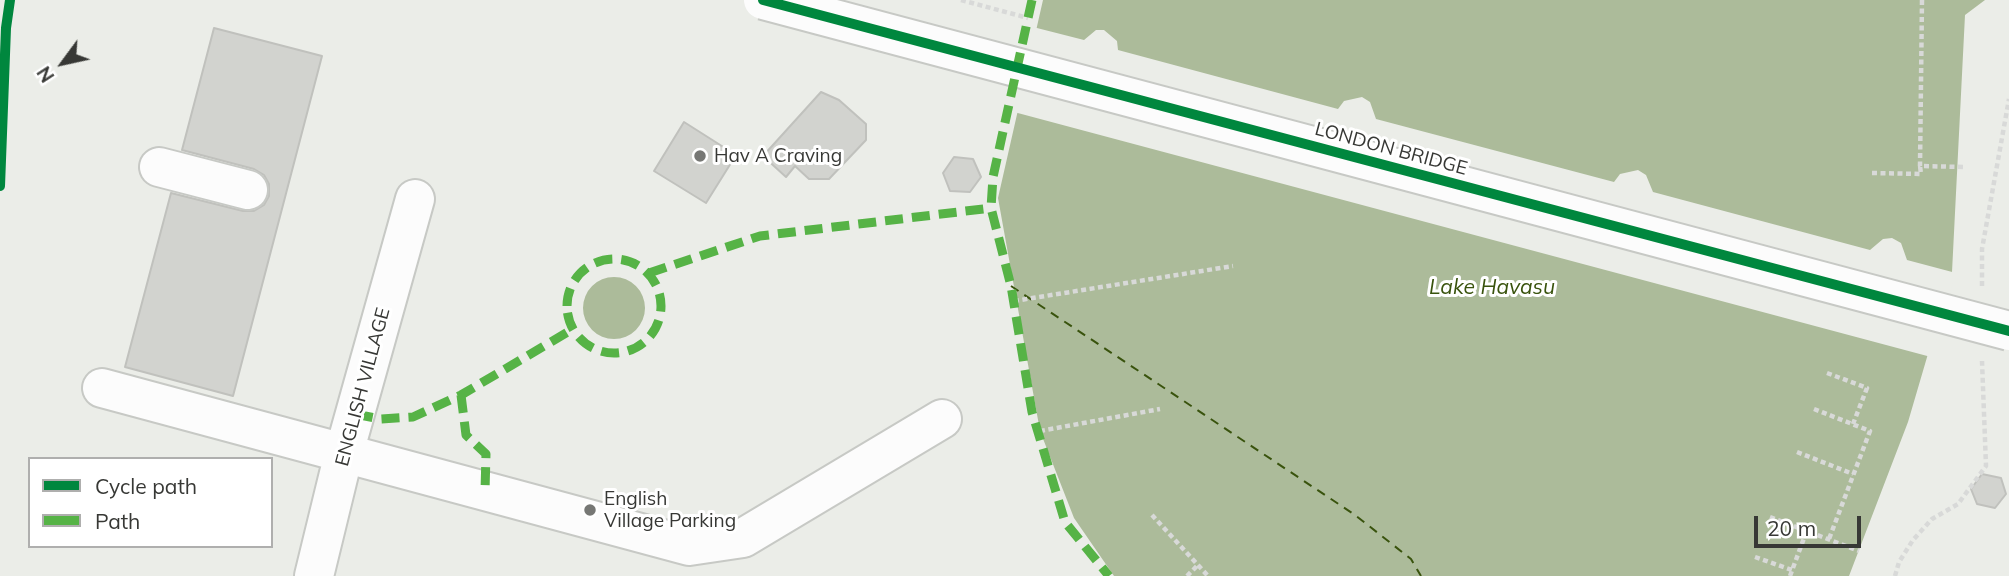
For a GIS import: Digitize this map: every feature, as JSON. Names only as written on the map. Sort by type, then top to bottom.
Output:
[{"type":"street","name":"LONDON BRIDGE","points":[[763,0],[2009,331]]},
{"type":"street","points":[[159,167],[248,190]]},
{"type":"street","name":"ENGLISH VILLAGE","points":[[314,576],[344,453],[415,199]]},
{"type":"street","points":[[102,388],[689,546],[743,538],[943,419]]},
{"type":"path","points":[[961,0],[1028,18]]},
{"type":"path","points":[[1872,173],[1921,174],[1922,0]]},
{"type":"path","points":[[1920,166],[1965,167]]},
{"type":"path","points":[[1014,301],[1233,266]]},
{"type":"path","points":[[1828,373],[1867,388],[1853,424]]},
{"type":"path","points":[[1041,431],[1160,409]]},
{"type":"path","points":[[1814,409],[1870,431],[1829,539]]},
{"type":"path","points":[[1797,452],[1853,474]]},
{"type":"path","points":[[1152,515],[1208,576]]},
{"type":"path","points":[[1770,517],[1859,551]]},
{"type":"path","points":[[1755,557],[1791,573],[1807,530]]},
{"type":"path","points":[[1187,576],[1198,565]]},
{"type":"water","name":"Lake Havasu","points":[[1043,0],[1985,0],[1965,15],[1952,272],[1908,422],[1849,576],[1114,576],[1074,518],[1040,431],[998,198]]},
{"type":"water","points":[[614,277],[626,279],[636,286],[643,296],[643,320],[636,330],[626,337],[614,339],[602,337],[592,330],[585,320],[583,308],[585,296],[592,286],[602,279]]},
{"type":"pier","points":[[1033,27],[1084,40],[1096,30],[1104,30],[1117,41],[1118,50],[1338,109],[1344,101],[1362,97],[1370,102],[1376,119],[1614,182],[1620,174],[1638,170],[1646,175],[1653,192],[1870,250],[1883,239],[1892,238],[1901,243],[1907,260],[1956,273],[1931,357],[1014,112]]},
{"type":"building","points":[[214,28],[322,56],[233,396],[125,367],[171,193],[243,211],[254,211],[264,205],[269,196],[269,184],[264,175],[254,169],[182,150]]},
{"type":"building","points":[[821,92],[839,100],[866,124],[866,140],[829,179],[809,179],[795,166],[786,177],[763,156]]},
{"type":"building","name":"Hav A Craving","points":[[684,122],[736,155],[706,203],[654,171]]},
{"type":"building","points":[[954,157],[973,159],[981,177],[970,192],[950,191],[943,173]]},
{"type":"building","points":[[1982,474],[2001,478],[2006,494],[1995,508],[1977,504],[1971,489]]},
{"type":"ferry route","points":[[1011,286],[1355,515],[1411,559],[1421,576]]},
{"type":"marked path","points":[[1032,0],[993,177],[991,208],[1011,286],[1032,412],[1065,522],[1109,576]]},
{"type":"marked path","points":[[649,273],[760,236],[991,208]]},
{"type":"marked path","points":[[614,259],[632,262],[647,273],[658,288],[661,306],[658,324],[647,339],[632,350],[614,353],[596,350],[581,339],[570,324],[567,306],[570,288],[581,273],[596,262],[614,259]]},
{"type":"marked path","points":[[355,414],[380,419],[413,417],[461,395],[573,329]]},
{"type":"marked path","points":[[461,395],[466,435],[486,454],[485,491]]},
{"type":"cycle path","points":[[0,186],[6,28],[10,0]]},
{"type":"cycle path","points":[[763,0],[2009,331]]},
{"type":"place","name":"Hav A Craving","points":[[700,156]]},
{"type":"place","name":"English Village Parking","points":[[590,510]]}]
